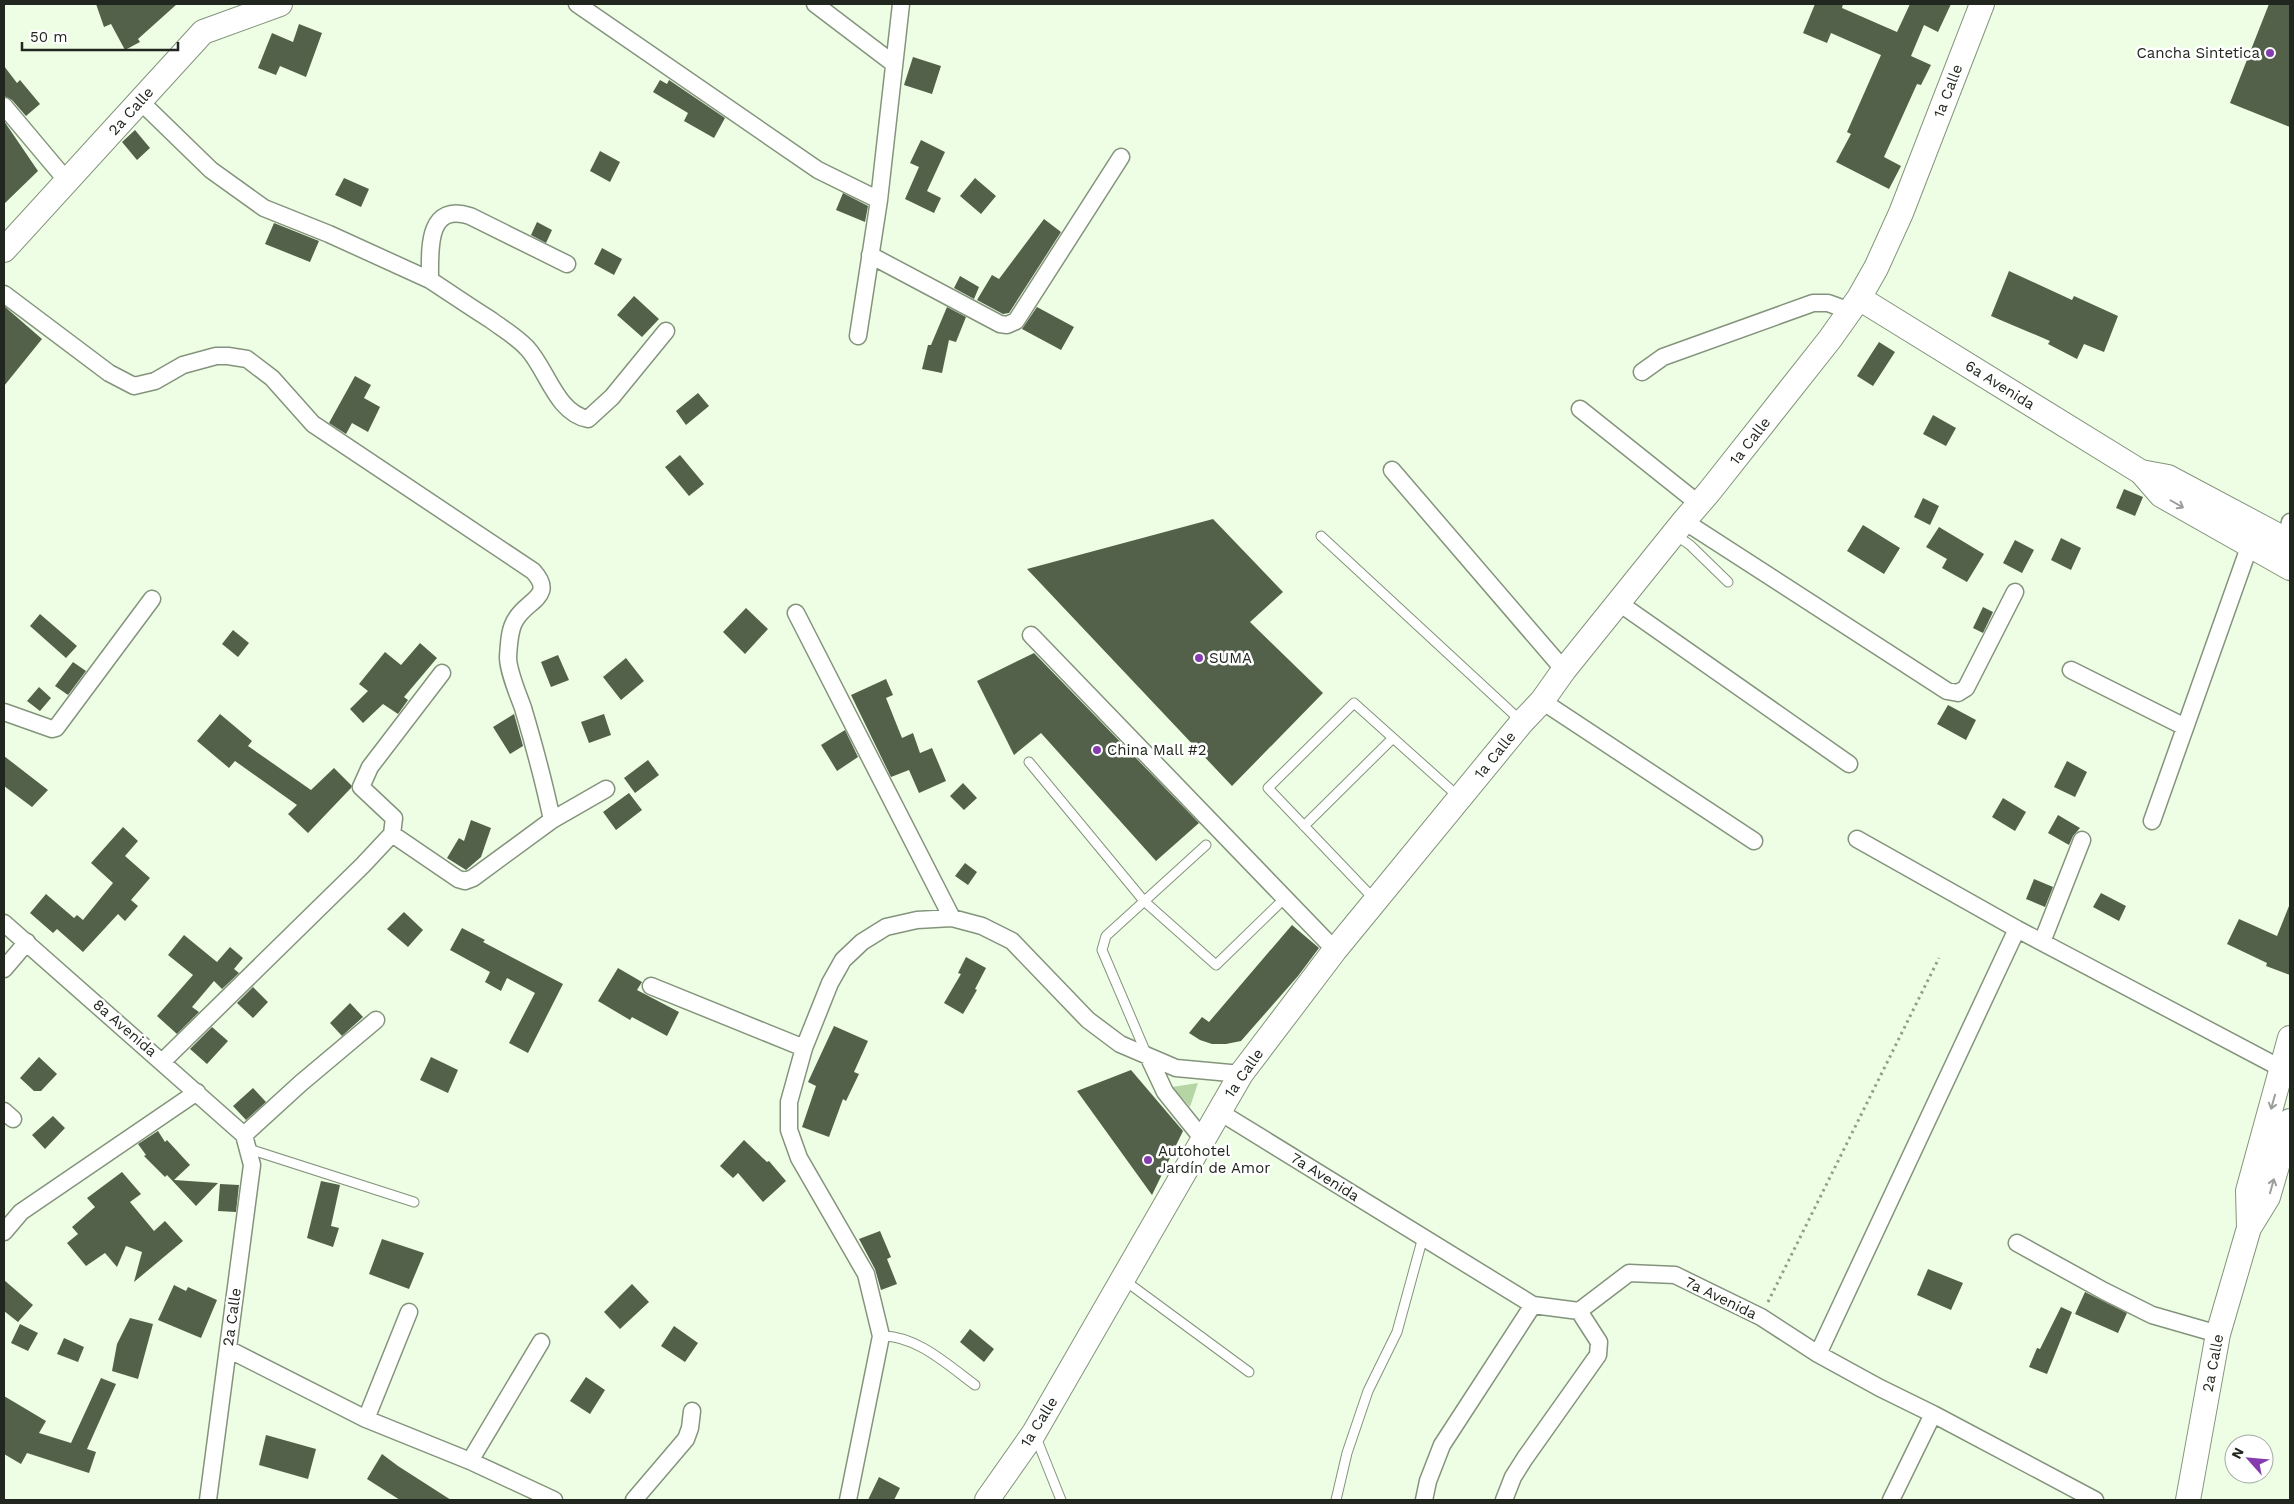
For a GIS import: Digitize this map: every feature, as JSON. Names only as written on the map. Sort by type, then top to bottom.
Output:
[{"type":"main road","name":"2a Calle","points":[[4,250],[202,32],[280,4]]},
{"type":"main road","name":"1a Calle","points":[[987,1500],[1034,1433],[1240,1074],[1335,950],[1522,722],[1542,701],[1564,670],[1854,304],[1876,268],[1902,213],[1982,4]]},
{"type":"main road","name":"6a Avenida","points":[[1854,304],[2141,472],[2161,495],[2290,568]]},
{"type":"main road","name":"6a Avenida","points":[[2141,472],[2168,477],[2257,524],[2289,534]]},
{"type":"main road","name":"2a Calle","points":[[2249,1228],[2248,1191],[2286,1072],[2290,1038]]},
{"type":"main road","name":"2a Calle","points":[[2188,1500],[2218,1334],[2249,1228],[2268,1197],[2290,1121]]},
{"type":"street","points":[[577,4],[818,170],[879,200]]},
{"type":"street","points":[[816,4],[894,64]]},
{"type":"street","points":[[858,336],[879,200],[901,4]]},
{"type":"street","points":[[140,101],[211,170],[264,208],[330,234],[430,280],[528,348],[567,407],[578,417],[588,419],[612,397],[666,331]]},
{"type":"street","points":[[4,106],[67,181]]},
{"type":"street","points":[[870,255],[1000,324],[1012,324],[1016,321],[1122,158]]},
{"type":"street","points":[[430,280],[432,232],[449,214],[459,212],[566,264]]},
{"type":"street","points":[[4,294],[109,373],[134,386],[155,381],[183,365],[216,356],[247,359],[272,378],[313,424],[533,571],[541,579],[543,588],[516,619],[509,640],[508,660],[542,774],[552,820]]},
{"type":"street","points":[[1642,372],[1663,356],[1813,303],[1854,304]]},
{"type":"street","points":[[1580,409],[1685,519],[1947,691],[1958,693],[1966,688],[2015,592]]},
{"type":"street","points":[[1392,470],[1564,670]]},
{"type":"street","points":[[2152,821],[2257,524]]},
{"type":"street","points":[[4,712],[52,729],[56,728],[152,599]]},
{"type":"street","points":[[1619,603],[1849,764]]},
{"type":"street","points":[[796,613],[952,918]]},
{"type":"street","points":[[1031,635],[1335,950]]},
{"type":"street","points":[[2072,670],[2185,727]]},
{"type":"street","points":[[163,1061],[363,865],[392,834],[394,818],[361,786],[370,767],[442,673]]},
{"type":"street","points":[[1542,701],[1754,840]]},
{"type":"street","points":[[392,834],[458,879],[466,881],[473,878],[552,820],[606,790]]},
{"type":"street","points":[[1857,839],[2017,929],[2286,1072]]},
{"type":"street","points":[[2042,942],[2082,840]]},
{"type":"street","points":[[848,1500],[881,1336],[866,1274],[799,1158],[789,1130],[789,1102],[804,1048],[830,983],[843,960],[862,942],[886,927],[916,920],[952,918],[982,926],[1012,941],[1088,1020],[1120,1044],[1148,1058],[1176,1068],[1240,1074]]},
{"type":"street","name":"8a Avenida","points":[[4,923],[163,1061],[197,1092],[246,1142]]},
{"type":"street","points":[[1818,1354],[2017,929]]},
{"type":"street","points":[[4,970],[27,942]]},
{"type":"street","points":[[651,986],[804,1048]]},
{"type":"street","points":[[246,1142],[301,1083],[376,1020]]},
{"type":"street","points":[[1148,1058],[1165,1092],[1202,1138]]},
{"type":"street","points":[[4,1232],[21,1212],[197,1092]]},
{"type":"street","name":"7a Avenida","points":[[1218,1111],[1533,1305],[1579,1311],[1628,1273],[1675,1275],[1761,1316],[1818,1354],[2095,1500]]},
{"type":"street","name":"2a Calle","points":[[208,1500],[252,1165],[246,1142]]},
{"type":"street","points":[[2017,1243],[2152,1315],[2218,1334]]},
{"type":"street","points":[[1424,1500],[1428,1481],[1442,1445],[1533,1305]]},
{"type":"street","points":[[1504,1500],[1513,1478],[1521,1465],[1598,1355],[1600,1342],[1579,1311]]},
{"type":"street","points":[[366,1419],[409,1312]]},
{"type":"street","points":[[470,1461],[541,1342]]},
{"type":"street","points":[[228,1349],[366,1419],[470,1461],[554,1500]]},
{"type":"street","points":[[634,1500],[686,1439],[690,1428],[692,1411]]},
{"type":"street","points":[[1891,1500],[1934,1414]]},
{"type":"lane","points":[[1685,519],[1690,545],[1728,582]]},
{"type":"lane","points":[[1321,536],[1522,722]]},
{"type":"lane","points":[[1376,900],[1268,788],[1354,703],[1460,798]]},
{"type":"lane","points":[[1304,826],[1393,738]]},
{"type":"lane","points":[[1029,762],[1144,901],[1216,965],[1285,898]]},
{"type":"lane","points":[[1148,1058],[1102,950],[1106,936],[1206,845]]},
{"type":"lane","points":[[246,1142],[414,1202]]},
{"type":"lane","points":[[1336,1500],[1347,1453],[1368,1392],[1397,1332],[1423,1237]]},
{"type":"lane","points":[[1122,1279],[1249,1372]]},
{"type":"lane","points":[[881,1336],[892,1336],[928,1351],[975,1385]]},
{"type":"lane","points":[[1034,1433],[1061,1500]]},
{"type":"path","points":[[1761,1316],[1939,958]]},
{"type":"green space","points":[[1198,1083],[1190,1107],[1172,1087]]},
{"type":"building","points":[[96,4],[177,4],[138,39],[140,42],[125,50],[111,24],[104,27]]},
{"type":"building","points":[[1815,4],[1843,4],[1842,8],[1897,32],[1910,4],[1951,4],[1938,32],[1924,25],[1911,56],[1931,65],[1921,85],[1917,84],[1884,157],[1901,166],[1889,189],[1836,162],[1851,134],[1847,132],[1881,55],[1831,33],[1827,43],[1803,33]]},
{"type":"building","name":"Cancha Sintetica","points":[[2269,4],[2290,4],[2290,127],[2230,103]]},
{"type":"building","points":[[299,24],[322,33],[306,77],[280,66],[276,75],[258,68],[272,33],[293,42]]},
{"type":"building","points":[[913,57],[941,66],[932,94],[904,85]]},
{"type":"building","points":[[4,66],[17,83],[20,80],[40,104],[26,116],[12,100],[4,96]]},
{"type":"building","points":[[660,80],[667,84],[669,80],[725,118],[714,138],[684,121],[688,113],[653,92]]},
{"type":"building","points":[[4,121],[38,171],[4,204]]},
{"type":"building","points":[[135,130],[150,148],[137,160],[122,142]]},
{"type":"building","points":[[921,140],[945,152],[927,191],[941,198],[934,213],[905,199],[919,167],[910,163]]},
{"type":"building","points":[[600,151],[620,162],[610,182],[590,171]]},
{"type":"building","points":[[344,178],[369,189],[361,207],[335,195]]},
{"type":"building","points":[[975,178],[996,196],[981,214],[960,196]]},
{"type":"building","points":[[843,193],[868,206],[865,222],[836,210]]},
{"type":"building","points":[[1044,219],[1061,232],[1009,313],[1003,314],[977,300],[992,275],[999,279]]},
{"type":"building","points":[[537,222],[552,230],[546,243],[531,235]]},
{"type":"building","points":[[274,223],[319,241],[310,262],[265,244]]},
{"type":"building","points":[[602,248],[622,259],[614,275],[594,264]]},
{"type":"building","points":[[2009,271],[2072,300],[2074,296],[2118,316],[2104,352],[2084,344],[2077,359],[2048,344],[2050,341],[1991,316]]},
{"type":"building","points":[[960,276],[979,287],[974,299],[954,288]]},
{"type":"building","points":[[634,296],[659,319],[642,337],[617,315]]},
{"type":"building","points":[[4,306],[42,339],[4,386]]},
{"type":"building","points":[[947,307],[966,317],[956,342],[949,340],[942,373],[922,369],[928,345],[931,345]]},
{"type":"building","points":[[1037,307],[1074,327],[1061,350],[1022,329]]},
{"type":"building","points":[[1879,342],[1895,352],[1873,386],[1857,376]]},
{"type":"building","points":[[355,376],[371,385],[364,398],[380,407],[368,432],[352,423],[346,434],[329,423]]},
{"type":"building","points":[[698,393],[709,406],[686,425],[676,411]]},
{"type":"building","points":[[1933,415],[1956,428],[1946,446],[1923,434]]},
{"type":"building","points":[[680,455],[704,484],[689,496],[665,467]]},
{"type":"building","points":[[2124,489],[2143,497],[2135,516],[2116,508]]},
{"type":"building","points":[[1923,498],[1939,506],[1930,525],[1914,517]]},
{"type":"building","name":"SUMA","points":[[1213,519],[1283,592],[1250,622],[1323,693],[1232,786],[1027,569]]},
{"type":"building","points":[[1863,525],[1900,548],[1884,574],[1847,551]]},
{"type":"building","points":[[1939,527],[1984,554],[1967,582],[1942,568],[1947,559],[1926,547]]},
{"type":"building","points":[[2061,538],[2081,548],[2071,570],[2051,560]]},
{"type":"building","points":[[2015,540],[2034,550],[2022,573],[2003,563]]},
{"type":"building","points":[[1983,607],[1993,612],[1983,633],[1973,628]]},
{"type":"building","points":[[746,608],[768,629],[745,654],[723,632]]},
{"type":"building","points":[[40,614],[77,646],[66,658],[30,626]]},
{"type":"building","points":[[233,630],[249,643],[238,657],[222,644]]},
{"type":"building","points":[[420,643],[437,658],[404,697],[408,700],[398,714],[383,704],[363,723],[350,709],[368,691],[359,684],[385,652],[401,665]]},
{"type":"building","name":"China Mall #2","points":[[1034,653],[1199,823],[1156,861],[1041,733],[1014,755],[977,681]]},
{"type":"building","points":[[558,655],[569,680],[551,687],[541,662]]},
{"type":"building","points":[[626,658],[644,681],[621,700],[603,677]]},
{"type":"building","points":[[73,662],[86,671],[68,695],[55,686]]},
{"type":"building","points":[[886,679],[893,695],[886,698],[902,738],[913,733],[920,753],[932,748],[946,781],[919,793],[909,770],[891,777],[851,695]]},
{"type":"building","points":[[39,687],[51,698],[40,711],[27,701]]},
{"type":"building","points":[[1948,705],[1976,720],[1966,740],[1937,724]]},
{"type":"building","points":[[220,714],[252,741],[248,746],[311,790],[334,768],[352,786],[351,788],[308,833],[288,814],[297,805],[235,761],[229,768],[197,741]]},
{"type":"building","points":[[514,714],[523,746],[510,754],[493,727]]},
{"type":"building","points":[[604,714],[611,735],[589,743],[581,722]]},
{"type":"building","points":[[845,730],[858,757],[837,771],[821,745]]},
{"type":"building","points":[[4,756],[48,790],[32,807],[4,786]]},
{"type":"building","points":[[648,760],[659,775],[635,793],[624,778]]},
{"type":"building","points":[[2067,761],[2087,772],[2075,797],[2054,787]]},
{"type":"building","points":[[963,783],[977,798],[964,810],[950,796]]},
{"type":"building","points":[[629,793],[642,810],[616,830],[603,812]]},
{"type":"building","points":[[2003,798],[2026,812],[2015,831],[1992,817]]},
{"type":"building","points":[[2058,815],[2080,828],[2073,836],[2069,845],[2048,833]]},
{"type":"building","points":[[471,820],[491,828],[481,857],[466,870],[447,858],[459,838],[464,841]]},
{"type":"building","points":[[123,827],[138,841],[125,856],[150,878],[131,900],[138,906],[125,921],[118,914],[83,952],[57,929],[53,933],[30,913],[46,894],[74,918],[77,915],[83,920],[113,883],[91,863]]},
{"type":"building","points":[[965,863],[977,872],[968,885],[955,876]]},
{"type":"building","points":[[2034,879],[2053,887],[2045,907],[2026,899]]},
{"type":"building","points":[[2101,893],[2126,906],[2119,921],[2093,907]]},
{"type":"building","points":[[2289,906],[2290,975],[2266,966],[2267,963],[2227,944],[2239,919],[2277,936]]},
{"type":"building","points":[[404,912],[423,930],[408,947],[387,929]]},
{"type":"building","points":[[1292,925],[1319,948],[1298,976],[1241,1041],[1212,1044],[1200,1040],[1189,1033],[1202,1017],[1209,1022]]},
{"type":"building","points":[[462,928],[485,940],[483,942],[563,984],[528,1053],[509,1043],[535,993],[507,978],[501,991],[485,982],[490,972],[450,950]]},
{"type":"building","points":[[184,935],[217,962],[230,947],[243,958],[234,969],[239,973],[222,989],[214,981],[192,1007],[199,1012],[177,1034],[157,1016],[193,975],[168,955]]},
{"type":"building","points":[[966,957],[986,968],[975,989],[977,990],[963,1014],[944,1003],[961,974],[958,973]]},
{"type":"building","points":[[618,968],[642,982],[637,990],[679,1012],[667,1036],[632,1017],[630,1020],[598,1001]]},
{"type":"building","points":[[253,987],[268,1002],[253,1018],[237,1003]]},
{"type":"building","points":[[350,1003],[363,1017],[342,1036],[330,1023]]},
{"type":"building","points":[[834,1026],[868,1041],[854,1072],[859,1074],[846,1101],[843,1099],[829,1137],[802,1127],[816,1086],[808,1082]]},
{"type":"building","points":[[212,1027],[228,1041],[207,1064],[190,1049]]},
{"type":"building","points":[[39,1057],[57,1074],[41,1091],[34,1091],[20,1078]]},
{"type":"building","points":[[431,1057],[458,1070],[448,1093],[420,1080]]},
{"type":"building","name":"Autohotel Jardín de Amor","points":[[1131,1070],[1183,1131],[1152,1195],[1077,1091]]},
{"type":"building","points":[[253,1088],[266,1102],[246,1120],[233,1106]]},
{"type":"building","points":[[53,1116],[65,1128],[45,1149],[32,1135]]},
{"type":"building","points":[[158,1131],[165,1142],[167,1140],[190,1165],[174,1180],[218,1183],[196,1206],[167,1175],[165,1177],[144,1156],[146,1155],[138,1144]]},
{"type":"building","points":[[744,1140],[767,1162],[769,1161],[786,1181],[763,1202],[738,1173],[733,1178],[720,1166]]},
{"type":"building","points":[[122,1172],[141,1194],[130,1202],[154,1231],[165,1221],[183,1241],[134,1282],[142,1252],[126,1246],[117,1267],[105,1253],[86,1266],[67,1243],[78,1234],[72,1227],[95,1207],[87,1198]]},
{"type":"building","points":[[321,1181],[340,1185],[331,1226],[339,1228],[333,1247],[307,1238]]},
{"type":"building","points":[[220,1184],[239,1185],[236,1212],[218,1211]]},
{"type":"building","points":[[880,1231],[891,1257],[887,1259],[897,1284],[881,1290],[875,1269],[859,1239]]},
{"type":"building","points":[[382,1239],[424,1253],[409,1289],[369,1274]]},
{"type":"building","points":[[1928,1269],[1963,1283],[1951,1310],[1917,1295]]},
{"type":"building","points":[[4,1280],[33,1305],[18,1322],[4,1311]]},
{"type":"building","points":[[632,1284],[649,1302],[620,1329],[604,1312]]},
{"type":"building","points":[[174,1285],[186,1291],[188,1287],[217,1300],[201,1338],[158,1320]]},
{"type":"building","points":[[2085,1292],[2127,1313],[2118,1333],[2075,1314]]},
{"type":"building","points":[[2061,1307],[2072,1312],[2047,1374],[2029,1367],[2037,1348],[2040,1349]]},
{"type":"building","points":[[130,1318],[153,1324],[138,1379],[112,1371],[117,1344]]},
{"type":"building","points":[[20,1324],[38,1333],[28,1351],[11,1343]]},
{"type":"building","points":[[674,1326],[698,1343],[685,1362],[661,1346]]},
{"type":"building","points":[[970,1329],[994,1349],[984,1362],[960,1342]]},
{"type":"building","points":[[64,1338],[84,1347],[78,1362],[57,1354]]},
{"type":"building","points":[[586,1377],[605,1390],[590,1414],[570,1401]]},
{"type":"building","points":[[101,1378],[116,1384],[87,1449],[96,1452],[89,1473],[27,1453],[21,1464],[4,1454],[4,1396],[46,1421],[39,1433],[71,1443]]},
{"type":"building","points":[[266,1435],[316,1449],[308,1479],[259,1465]]},
{"type":"building","points":[[382,1454],[451,1500],[400,1500],[367,1479]]},
{"type":"building","points":[[879,1477],[900,1488],[894,1500],[868,1500]]},
{"type":"place","name":"Cancha Sintetica","points":[[2270,53]]},
{"type":"place","name":"SUMA","points":[[1199,658]]},
{"type":"place","name":"China Mall #2","points":[[1097,750]]},
{"type":"place","name":"Autohotel Jardín de Amor","points":[[1148,1160]]}]
